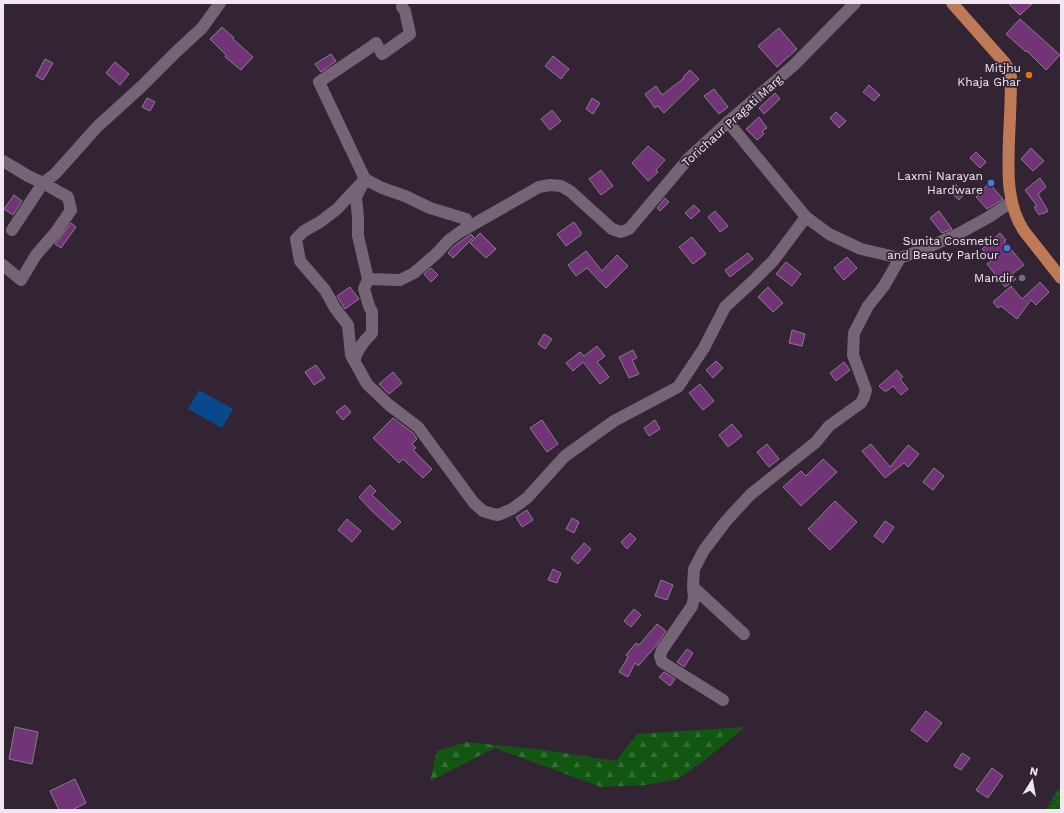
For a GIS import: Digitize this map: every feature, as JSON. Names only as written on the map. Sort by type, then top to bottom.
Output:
[{"type":"main road","points":[[952,3],[1005,63],[1009,70],[1011,77],[1008,165],[1011,202],[1019,225],[1061,278]]},
{"type":"street","points":[[12,230],[43,183],[55,174],[97,127],[202,28],[220,3]]},
{"type":"street","name":"Torichaur Pragati Marg","points":[[368,278],[400,280],[414,273],[436,254],[449,240],[467,228],[539,187],[550,184],[561,186],[570,191],[612,229],[621,232],[629,229],[688,159],[794,65],[855,3]]},
{"type":"street","points":[[402,7],[405,11],[410,34],[382,54],[376,43],[319,82],[365,179],[382,188],[425,204],[430,208],[466,219],[467,228]]},
{"type":"street","points":[[728,122],[806,217],[829,234],[861,249],[900,258],[958,234],[989,217],[1011,202]]},
{"type":"street","points":[[3,161],[68,197],[71,210],[56,232],[36,255],[21,280],[3,265]]},
{"type":"street","points":[[365,179],[337,208],[320,222],[304,231],[296,239],[300,261],[325,290],[334,308],[348,325],[351,355],[367,384],[389,405],[418,427],[474,503],[484,511],[498,515],[512,509],[527,498],[565,456],[614,422],[678,387],[704,348],[725,306],[773,261],[806,217]]},
{"type":"street","points":[[354,361],[356,352],[372,332],[372,312],[364,289],[368,278],[358,236],[356,197],[365,179]]},
{"type":"street","points":[[723,700],[662,662],[660,656],[662,650],[692,606],[694,598],[694,569],[704,550],[726,521],[750,495],[816,442],[829,426],[861,403],[866,390],[852,355],[854,333],[868,306],[884,286],[900,258]]},
{"type":"street","points":[[693,587],[744,634]]},
{"type":"green space","points":[[745,727],[706,759],[678,779],[646,785],[601,787],[495,748],[430,781],[437,751],[467,742],[544,750],[616,761],[637,734]]},
{"type":"green space","points":[[1061,788],[1061,810],[1046,810],[1057,791]]},
{"type":"water","points":[[199,390],[233,409],[222,428],[188,409]]},
{"type":"building","points":[[1008,3],[1033,3],[1020,15]]},
{"type":"building","points":[[1020,19],[1060,55],[1046,70],[1027,51],[1026,52],[1006,34]]},
{"type":"building","points":[[222,27],[253,57],[241,70],[225,57],[226,55],[210,39]]},
{"type":"building","points":[[779,28],[797,49],[777,67],[758,46]]},
{"type":"building","points":[[331,54],[336,61],[321,72],[315,64]]},
{"type":"building","points":[[553,56],[569,69],[561,79],[545,66]]},
{"type":"building","points":[[45,59],[53,63],[43,80],[36,76]]},
{"type":"building","points":[[115,62],[129,74],[120,85],[106,73]]},
{"type":"building","points":[[690,70],[699,79],[664,113],[658,106],[655,108],[645,94],[656,86],[662,95],[684,78],[683,77]]},
{"type":"building","points":[[869,85],[880,95],[874,101],[863,92]]},
{"type":"building","points":[[714,89],[728,107],[719,114],[704,96]]},
{"type":"building","points":[[775,93],[780,99],[764,114],[759,108]]},
{"type":"building","points":[[147,98],[155,102],[150,111],[142,107]]},
{"type":"building","points":[[592,98],[600,103],[593,114],[586,109]]},
{"type":"building","points":[[552,110],[561,121],[550,130],[541,119]]},
{"type":"building","points":[[836,112],[846,121],[839,128],[830,118]]},
{"type":"building","points":[[759,117],[767,128],[762,131],[764,134],[757,140],[746,129]]},
{"type":"building","points":[[648,146],[665,160],[656,170],[658,172],[648,181],[632,163]]},
{"type":"building","points":[[1031,148],[1044,161],[1033,171],[1021,159]]},
{"type":"building","points":[[976,152],[986,162],[980,168],[970,158]]},
{"type":"building","points":[[601,170],[613,186],[601,195],[589,179]]},
{"type":"building","points":[[1040,178],[1046,187],[1038,194],[1048,211],[1039,215],[1034,207],[1037,206],[1025,190]]},
{"type":"building","points":[[989,183],[1003,199],[987,209],[976,197]]},
{"type":"building","points":[[955,184],[965,193],[959,200],[949,191]]},
{"type":"building","points":[[14,195],[22,201],[13,215],[4,209]]},
{"type":"building","points":[[665,198],[669,202],[660,211],[657,208]]},
{"type":"building","points":[[694,205],[700,211],[691,219],[685,213]]},
{"type":"building","points":[[715,211],[728,226],[720,232],[708,217]]},
{"type":"building","points":[[939,211],[952,229],[942,233],[930,218]]},
{"type":"building","points":[[574,222],[581,232],[581,235],[566,246],[557,234]]},
{"type":"building","points":[[71,223],[76,227],[61,248],[55,244]]},
{"type":"building","points":[[480,233],[496,249],[486,258],[470,243]]},
{"type":"building","points":[[1000,233],[1006,240],[1004,241],[1024,265],[1012,274],[1016,279],[1005,287],[987,264],[992,260],[982,249]]},
{"type":"building","points":[[471,234],[474,237],[453,258],[448,253],[454,246]]},
{"type":"building","points":[[692,237],[706,254],[693,264],[679,247]]},
{"type":"building","points":[[586,251],[602,271],[617,255],[628,266],[606,288],[587,268],[576,276],[568,265]]},
{"type":"building","points":[[748,253],[753,259],[730,277],[725,270]]},
{"type":"building","points":[[847,257],[857,268],[844,280],[834,268]]},
{"type":"building","points":[[786,262],[801,274],[792,286],[776,274]]},
{"type":"building","points":[[431,268],[438,275],[431,282],[424,274]]},
{"type":"building","points":[[1040,282],[1049,292],[1036,305],[1031,300],[1017,319],[1001,306],[998,308],[993,302],[1011,286],[1022,299]]},
{"type":"building","points":[[350,287],[359,299],[345,309],[337,296]]},
{"type":"building","points":[[768,287],[783,303],[773,312],[758,297]]},
{"type":"building","points":[[792,330],[805,334],[802,346],[789,343]]},
{"type":"building","points":[[544,334],[552,339],[545,349],[538,344]]},
{"type":"building","points":[[597,346],[605,356],[597,362],[609,377],[600,384],[583,362],[573,371],[566,363],[580,352],[584,356]]},
{"type":"building","points":[[633,350],[637,358],[632,360],[639,374],[629,378],[619,357]]},
{"type":"building","points":[[716,361],[723,368],[713,378],[706,370]]},
{"type":"building","points":[[844,362],[850,370],[836,381],[830,373]]},
{"type":"building","points":[[316,365],[325,378],[314,385],[305,372]]},
{"type":"building","points":[[897,370],[903,377],[900,379],[908,389],[901,395],[893,386],[887,391],[884,391],[879,386]]},
{"type":"building","points":[[393,372],[402,383],[389,394],[379,384]]},
{"type":"building","points":[[700,384],[714,401],[703,410],[689,393]]},
{"type":"building","points":[[345,405],[351,412],[343,420],[336,412]]},
{"type":"building","points":[[393,418],[413,433],[417,439],[412,444],[416,448],[413,450],[432,469],[423,478],[403,459],[399,463],[373,438]]},
{"type":"building","points":[[542,420],[558,444],[547,452],[530,428]]},
{"type":"building","points":[[655,420],[660,429],[649,436],[644,428]]},
{"type":"building","points":[[732,424],[742,436],[728,447],[719,435]]},
{"type":"building","points":[[767,444],[779,459],[769,467],[757,452]]},
{"type":"building","points":[[871,444],[890,467],[908,445],[919,454],[908,467],[904,463],[885,478],[862,451]]},
{"type":"building","points":[[823,459],[837,472],[801,506],[783,487],[801,471],[806,476]]},
{"type":"building","points":[[934,468],[944,476],[933,490],[923,482]]},
{"type":"building","points":[[370,485],[376,491],[372,495],[401,522],[393,530],[359,497]]},
{"type":"building","points":[[835,501],[857,522],[830,550],[808,529]]},
{"type":"building","points":[[527,510],[533,520],[522,527],[516,517]]},
{"type":"building","points":[[572,518],[579,522],[574,533],[566,529]]},
{"type":"building","points":[[347,519],[361,531],[352,542],[338,530]]},
{"type":"building","points":[[885,521],[894,527],[883,543],[874,536]]},
{"type":"building","points":[[630,533],[636,539],[627,549],[621,542]]},
{"type":"building","points":[[584,543],[591,549],[578,564],[571,558]]},
{"type":"building","points":[[553,569],[561,573],[557,583],[548,580]]},
{"type":"building","points":[[661,580],[673,585],[667,600],[655,596]]},
{"type":"building","points":[[634,609],[641,615],[631,627],[624,621]]},
{"type":"building","points":[[657,624],[666,631],[656,646],[638,666],[635,663],[628,677],[619,672],[628,657],[626,655],[636,643],[639,645]]},
{"type":"building","points":[[687,649],[693,653],[684,667],[677,662]]},
{"type":"building","points":[[664,672],[675,679],[670,686],[659,677]]},
{"type":"building","points":[[926,711],[942,723],[927,742],[911,730]]},
{"type":"building","points":[[15,727],[38,732],[32,764],[9,759]]},
{"type":"building","points":[[962,753],[970,758],[961,770],[954,766]]},
{"type":"building","points":[[992,768],[1003,776],[988,798],[976,790]]},
{"type":"building","points":[[75,779],[86,803],[72,810],[59,810],[50,791]]},
{"type":"place","name":"Mitjhu Khaja Ghar","points":[[1029,75]]},
{"type":"place","name":"Laxmi Narayan Hardware","points":[[991,183]]},
{"type":"place","name":"Sunita Cosmetic and Beauty Parlour","points":[[1007,248]]},
{"type":"place","name":"Mandir","points":[[1022,278]]}]
